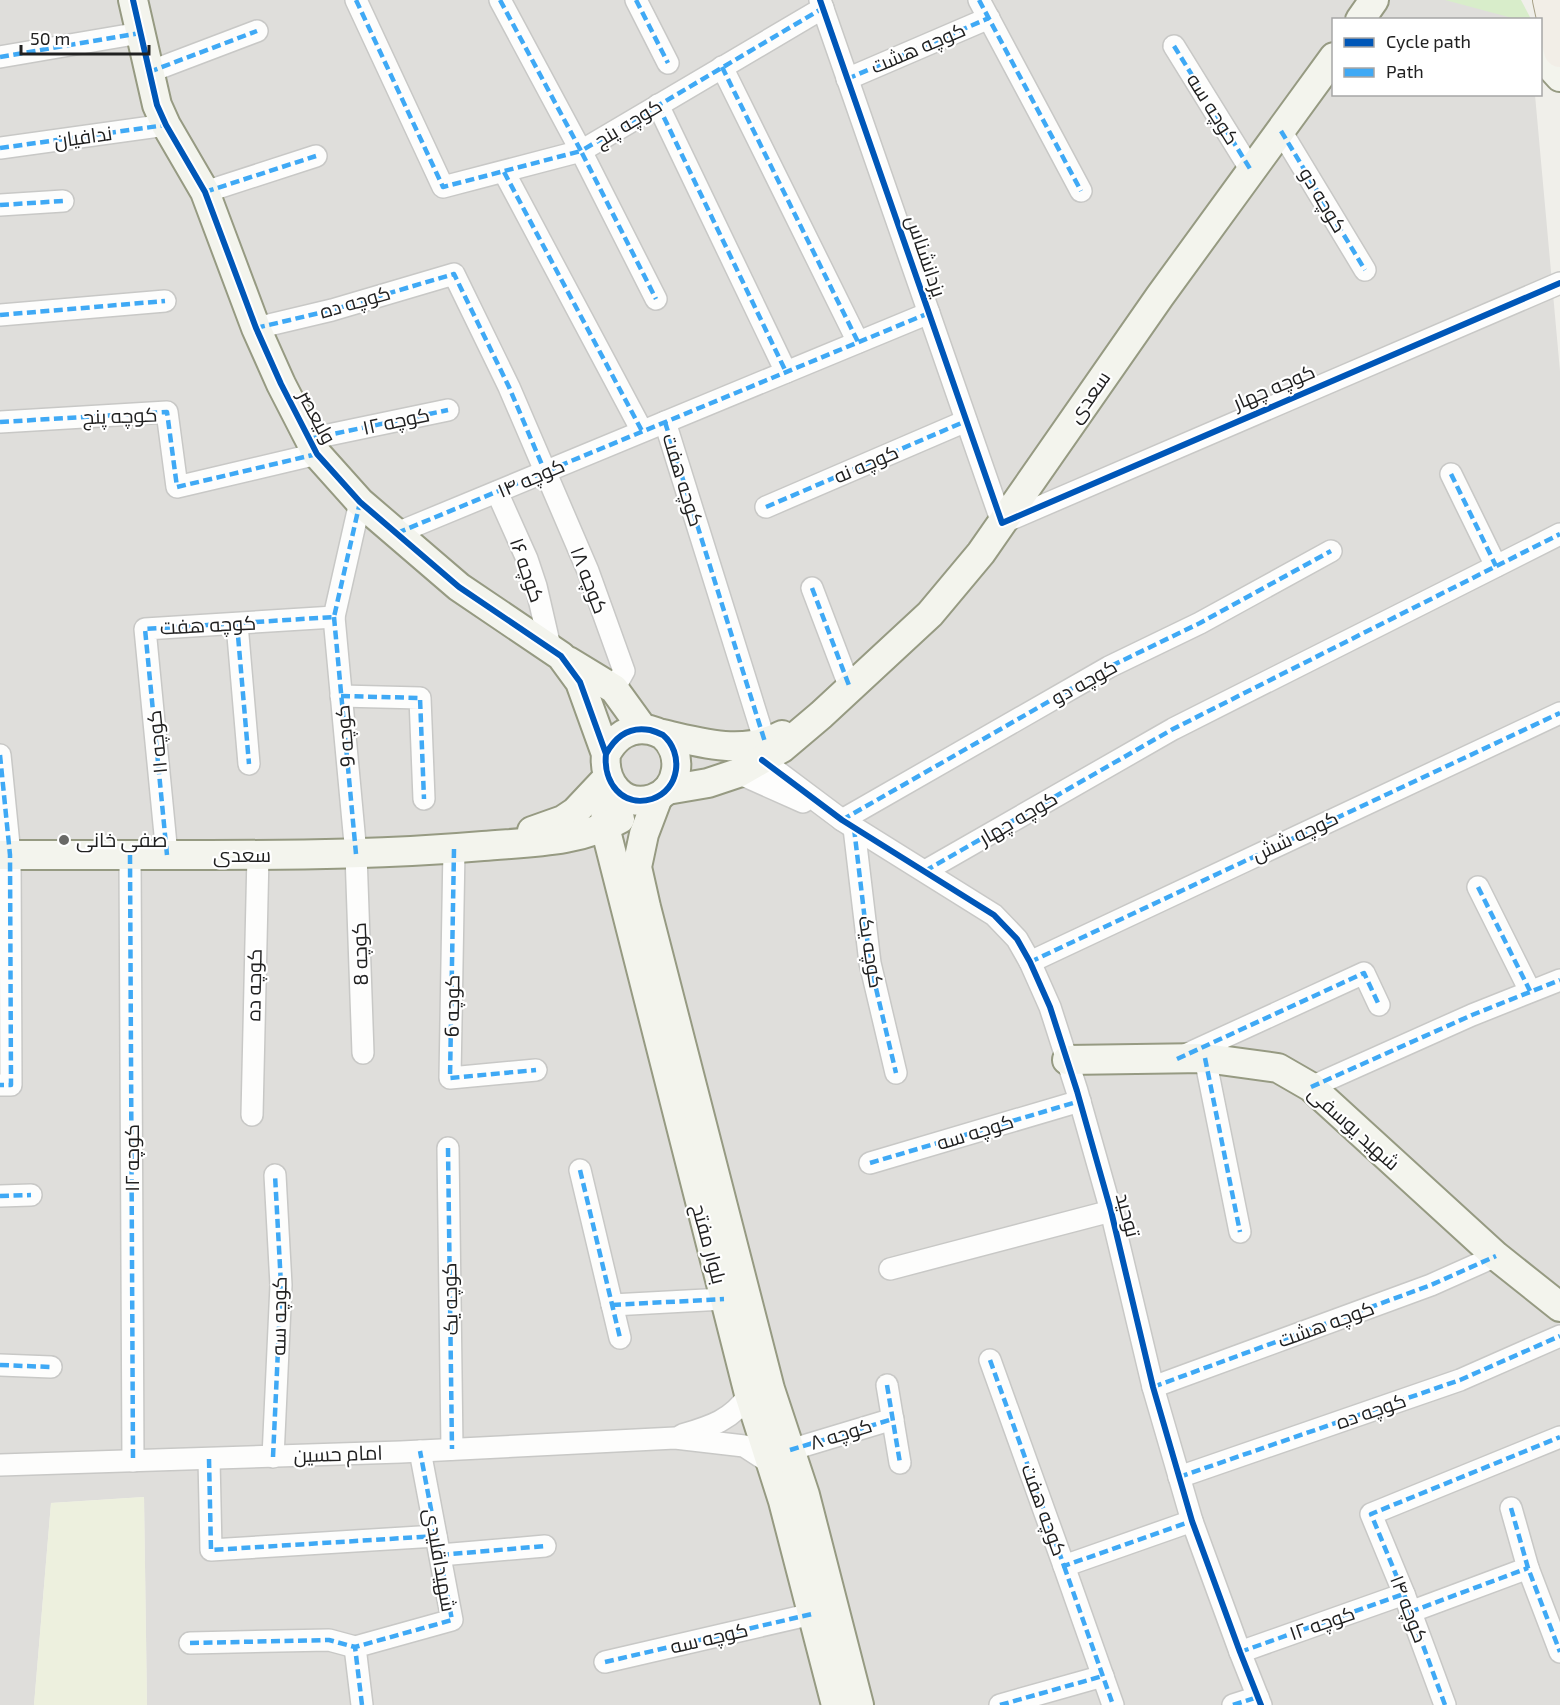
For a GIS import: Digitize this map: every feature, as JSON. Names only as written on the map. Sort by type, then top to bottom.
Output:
[{"type":"main road","points":[[1549,0],[1560,51]]},
{"type":"street","name":"ولیعصر","points":[[133,0],[157,105],[205,192],[256,328],[313,447],[360,502],[459,587],[556,653],[614,689],[652,732]]},
{"type":"street","points":[[356,0],[443,187],[581,151],[656,299]]},
{"type":"street","name":"کوچه پنج","points":[[500,0],[581,151],[722,67],[821,4]]},
{"type":"street","points":[[636,0],[668,63]]},
{"type":"street","points":[[1361,18],[1374,0]]},
{"type":"street","name":"یزدانشناس","points":[[821,4],[1002,523]]},
{"type":"street","points":[[984,9],[1081,191]]},
{"type":"street","name":"کوچه هشت","points":[[847,78],[984,9]]},
{"type":"street","points":[[149,72],[257,31]]},
{"type":"street","points":[[0,57],[140,33]]},
{"type":"street","name":"کوچه سه","points":[[1174,46],[1252,172]]},
{"type":"street","points":[[1542,57],[1560,77]]},
{"type":"street","name":"سعدی","points":[[755,758],[782,748],[821,715],[930,614],[981,553],[1160,296],[1332,60]]},
{"type":"street","points":[[722,67],[858,342]]},
{"type":"street","points":[[658,105],[786,372]]},
{"type":"street","name":"ندافیان","points":[[0,148],[166,125]]},
{"type":"street","name":"کوچه دو","points":[[1281,131],[1365,270]]},
{"type":"street","points":[[205,192],[316,156]]},
{"type":"street","points":[[504,172],[642,431]]},
{"type":"street","points":[[0,205],[63,201]]},
{"type":"street","name":"کوچه ده","points":[[256,328],[332,310],[454,274],[509,387],[545,472]]},
{"type":"street","name":"کوچه چهار","points":[[1002,523],[1560,282]]},
{"type":"street","points":[[0,315],[165,301]]},
{"type":"street","name":"کوچه هفت","points":[[755,758],[665,422],[929,313]]},
{"type":"street","name":"کوچه ۱۲","points":[[313,447],[448,411]]},
{"type":"street","name":"کوچه پنج","points":[[0,422],[167,412],[177,487],[313,447]]},
{"type":"street","name":"کوچه نه","points":[[766,507],[966,421]]},
{"type":"street","name":"کوچه ۱۴","points":[[397,534],[665,422]]},
{"type":"street","name":"کوچه ۱۸","points":[[545,472],[588,571],[624,671],[614,689]]},
{"type":"street","points":[[1451,474],[1496,566]]},
{"type":"street","name":"کوچه ۱۶","points":[[497,492],[527,559],[556,653]]},
{"type":"street","points":[[334,617],[360,502]]},
{"type":"street","name":"کوچه چهار","points":[[925,871],[1173,729],[1560,534]]},
{"type":"street","name":"کوچه دو","points":[[848,824],[1109,667],[1200,623],[1331,551]]},
{"type":"street","points":[[812,588],[850,688]]},
{"type":"street","name":"کوچه هفت","points":[[145,629],[334,617]]},
{"type":"street","name":"کوچه 9","points":[[334,617],[356,854]]},
{"type":"street","points":[[237,624],[249,764]]},
{"type":"street","name":"کوچه ۱۱","points":[[145,629],[167,855]]},
{"type":"street","name":"ولیعصر","points":[[556,653],[580,682],[607,766]]},
{"type":"street","points":[[341,696],[420,698],[424,800]]},
{"type":"street","name":"کوچه شش","points":[[1030,962],[1560,713]]},
{"type":"street","points":[[631,730],[730,746],[751,747],[755,758],[708,783],[662,793],[646,801],[623,796],[614,788],[607,766],[612,744],[620,735],[631,730]]},
{"type":"street","points":[[652,732],[671,746],[676,757],[674,780],[662,793]]},
{"type":"street","points":[[0,755],[5,855],[6,1085]]},
{"type":"street","name":"توحید","points":[[755,758],[848,824],[994,915],[1017,939],[1030,962],[1050,1007],[1080,1101],[1111,1211],[1153,1387],[1192,1521],[1260,1701]]},
{"type":"street","name":"سعدی","points":[[484,846],[563,820],[575,812],[607,766]]},
{"type":"street","name":"بلوار مفتح","points":[[607,766],[605,827],[748,1394],[780,1457],[805,1496],[847,1702]]},
{"type":"street","name":"سعدی","points":[[5,855],[356,854],[548,841],[605,827],[662,793]]},
{"type":"street","name":"بلوار مفتح","points":[[662,793],[644,834],[637,867],[770,1389],[780,1457],[783,1501],[812,1614],[847,1702]]},
{"type":"street","name":"کوچه یک","points":[[848,824],[870,963],[896,1073]]},
{"type":"street","name":"کوچه 6","points":[[454,849],[450,1078],[536,1070]]},
{"type":"street","name":"کوچه 8","points":[[356,854],[363,1053]]},
{"type":"street","name":"کوچه ۱۲","points":[[130,855],[133,1461]]},
{"type":"street","name":"کوچه ده","points":[[252,1115],[258,855]]},
{"type":"street","points":[[1478,887],[1530,992]]},
{"type":"street","points":[[1240,1232],[1191,1058],[1364,973],[1379,1005]]},
{"type":"street","points":[[1311,1086],[1472,1015],[1560,980]]},
{"type":"street","name":"شهید یوسفی","points":[[1067,1060],[1191,1058],[1278,1068],[1311,1086],[1496,1256],[1560,1307]]},
{"type":"street","name":"کوچه سه","points":[[870,1163],[1080,1101]]},
{"type":"street","name":"کوچه یک","points":[[448,1148],[452,1449]]},
{"type":"street","points":[[580,1170],[620,1338]]},
{"type":"street","name":"کوچه سه","points":[[273,1456],[281,1285],[275,1175]]},
{"type":"street","points":[[0,1196],[31,1195]]},
{"type":"street","points":[[890,1269],[1111,1211]]},
{"type":"street","name":"کوچه هشت","points":[[1153,1387],[1431,1285],[1496,1256]]},
{"type":"street","points":[[612,1305],[724,1299]]},
{"type":"street","name":"کوچه ده","points":[[1179,1477],[1460,1380],[1560,1336]]},
{"type":"street","name":"کوچه هفت","points":[[990,1360],[1064,1566],[1192,1521]]},
{"type":"street","points":[[0,1365],[51,1367]]},
{"type":"street","points":[[887,1385],[900,1463]]},
{"type":"street","points":[[675,1438],[726,1419],[742,1405],[748,1394]]},
{"type":"street","name":"کوچه ۸","points":[[780,1457],[893,1419]]},
{"type":"street","name":"کوچه ۱۴","points":[[1445,1705],[1371,1514],[1560,1437]]},
{"type":"street","points":[[675,1438],[744,1446],[780,1457]]},
{"type":"street","name":"امام حسین","points":[[0,1465],[420,1451],[675,1438]]},
{"type":"street","name":"شهیداقلیدی","points":[[355,1647],[452,1620],[420,1451]]},
{"type":"street","points":[[209,1459],[211,1550],[545,1546]]},
{"type":"street","points":[[1511,1508],[1528,1568],[1560,1652]]},
{"type":"street","points":[[1064,1566],[1113,1705]]},
{"type":"street","name":"کوچه ۱۲","points":[[1240,1652],[1528,1568]]},
{"type":"street","name":"کوچه سه","points":[[605,1662],[812,1614]]},
{"type":"street","points":[[190,1643],[329,1640],[355,1647],[362,1705]]},
{"type":"street","points":[[1000,1705],[1103,1676]]},
{"type":"street","points":[[1233,1705],[1260,1701]]},
{"type":"shaded area","points":[[0,0],[1513,0],[1517,18],[1332,18],[1332,96],[1535,96],[1560,371],[1560,1705],[147,1705],[144,1497],[51,1503],[34,1705],[0,1705]]},
{"type":"green space","points":[[1445,0],[1521,0],[1530,18],[1512,18]]},
{"type":"green space","points":[[144,1497],[147,1705],[34,1705],[51,1503]]},
{"type":"marked path","points":[[356,0],[443,187],[581,151],[656,299]]},
{"type":"marked path","points":[[500,0],[581,151],[823,8]]},
{"type":"marked path","points":[[636,0],[668,63]]},
{"type":"marked path","points":[[979,0],[1081,191]]},
{"type":"marked path","points":[[847,79],[989,18]]},
{"type":"marked path","points":[[149,72],[257,31]]},
{"type":"marked path","points":[[0,57],[140,33]]},
{"type":"marked path","points":[[1174,46],[1252,172]]},
{"type":"marked path","points":[[722,67],[858,342]]},
{"type":"marked path","points":[[658,105],[786,372]]},
{"type":"marked path","points":[[0,148],[166,125]]},
{"type":"marked path","points":[[1281,131],[1365,270]]},
{"type":"marked path","points":[[205,192],[316,156]]},
{"type":"marked path","points":[[504,172],[642,431]]},
{"type":"marked path","points":[[0,205],[63,201]]},
{"type":"marked path","points":[[256,328],[332,310],[454,274],[509,387],[545,472]]},
{"type":"marked path","points":[[0,315],[165,301]]},
{"type":"marked path","points":[[397,533],[929,313]]},
{"type":"marked path","points":[[309,439],[448,410]]},
{"type":"marked path","points":[[0,422],[167,412],[177,487],[317,454]]},
{"type":"marked path","points":[[766,507],[966,421]]},
{"type":"marked path","points":[[665,422],[765,742]]},
{"type":"marked path","points":[[1451,474],[1496,566]]},
{"type":"marked path","points":[[167,855],[145,629],[334,617],[360,502]]},
{"type":"marked path","points":[[925,871],[1173,729],[1560,534]]},
{"type":"marked path","points":[[842,820],[1109,667],[1200,623],[1331,551]]},
{"type":"marked path","points":[[812,588],[850,688]]},
{"type":"marked path","points":[[334,617],[356,854]]},
{"type":"marked path","points":[[237,624],[249,764]]},
{"type":"marked path","points":[[341,696],[420,698],[424,799]]},
{"type":"marked path","points":[[1030,962],[1560,713]]},
{"type":"marked path","points":[[0,755],[10,855],[11,1085],[0,1085]]},
{"type":"marked path","points":[[854,828],[870,963],[896,1073]]},
{"type":"marked path","points":[[454,849],[450,1078],[536,1070]]},
{"type":"marked path","points":[[130,855],[133,1461]]},
{"type":"marked path","points":[[1478,887],[1530,991]]},
{"type":"marked path","points":[[1177,1059],[1364,973],[1379,1005]]},
{"type":"marked path","points":[[1311,1087],[1472,1015],[1560,980]]},
{"type":"marked path","points":[[1205,1058],[1240,1232]]},
{"type":"marked path","points":[[870,1163],[1080,1101]]},
{"type":"marked path","points":[[448,1148],[452,1449]]},
{"type":"marked path","points":[[580,1170],[620,1338]]},
{"type":"marked path","points":[[273,1457],[281,1285],[275,1175]]},
{"type":"marked path","points":[[0,1196],[31,1195]]},
{"type":"marked path","points":[[1153,1387],[1431,1285],[1496,1256]]},
{"type":"marked path","points":[[612,1305],[724,1299]]},
{"type":"marked path","points":[[1179,1477],[1460,1380],[1560,1336]]},
{"type":"marked path","points":[[990,1360],[1064,1566],[1192,1521]]},
{"type":"marked path","points":[[0,1365],[51,1367]]},
{"type":"marked path","points":[[887,1385],[900,1463]]},
{"type":"marked path","points":[[790,1450],[893,1419]]},
{"type":"marked path","points":[[1445,1705],[1404,1594],[1371,1514],[1560,1437]]},
{"type":"marked path","points":[[362,1705],[355,1647],[452,1620],[420,1451]]},
{"type":"marked path","points":[[209,1459],[211,1550],[436,1536]]},
{"type":"marked path","points":[[1511,1508],[1528,1568],[1560,1652]]},
{"type":"marked path","points":[[440,1555],[545,1546]]},
{"type":"marked path","points":[[1064,1566],[1113,1705]]},
{"type":"marked path","points":[[1410,1612],[1528,1568]]},
{"type":"marked path","points":[[1240,1652],[1404,1594]]},
{"type":"marked path","points":[[605,1662],[812,1614]]},
{"type":"marked path","points":[[190,1643],[329,1640],[355,1647]]},
{"type":"marked path","points":[[1000,1705],[1103,1676]]},
{"type":"marked path","points":[[1233,1705],[1258,1697]]},
{"type":"cycle path","points":[[133,0],[157,105],[205,192],[256,328],[281,384],[317,454],[360,502],[459,587],[561,656],[580,682],[606,754],[611,783],[623,796],[641,801],[652,799],[668,788],[673,780],[676,770],[674,751],[663,735],[656,732],[642,729],[629,731],[618,738],[606,754]]},
{"type":"cycle path","points":[[820,0],[1002,523],[1560,283]]},
{"type":"cycle path","points":[[762,760],[842,820],[994,915],[1017,939],[1030,962],[1050,1007],[1077,1091],[1111,1211],[1153,1387],[1192,1521],[1261,1705]]},
{"type":"place","name":"صفی خانی","points":[[64,840]]}]
